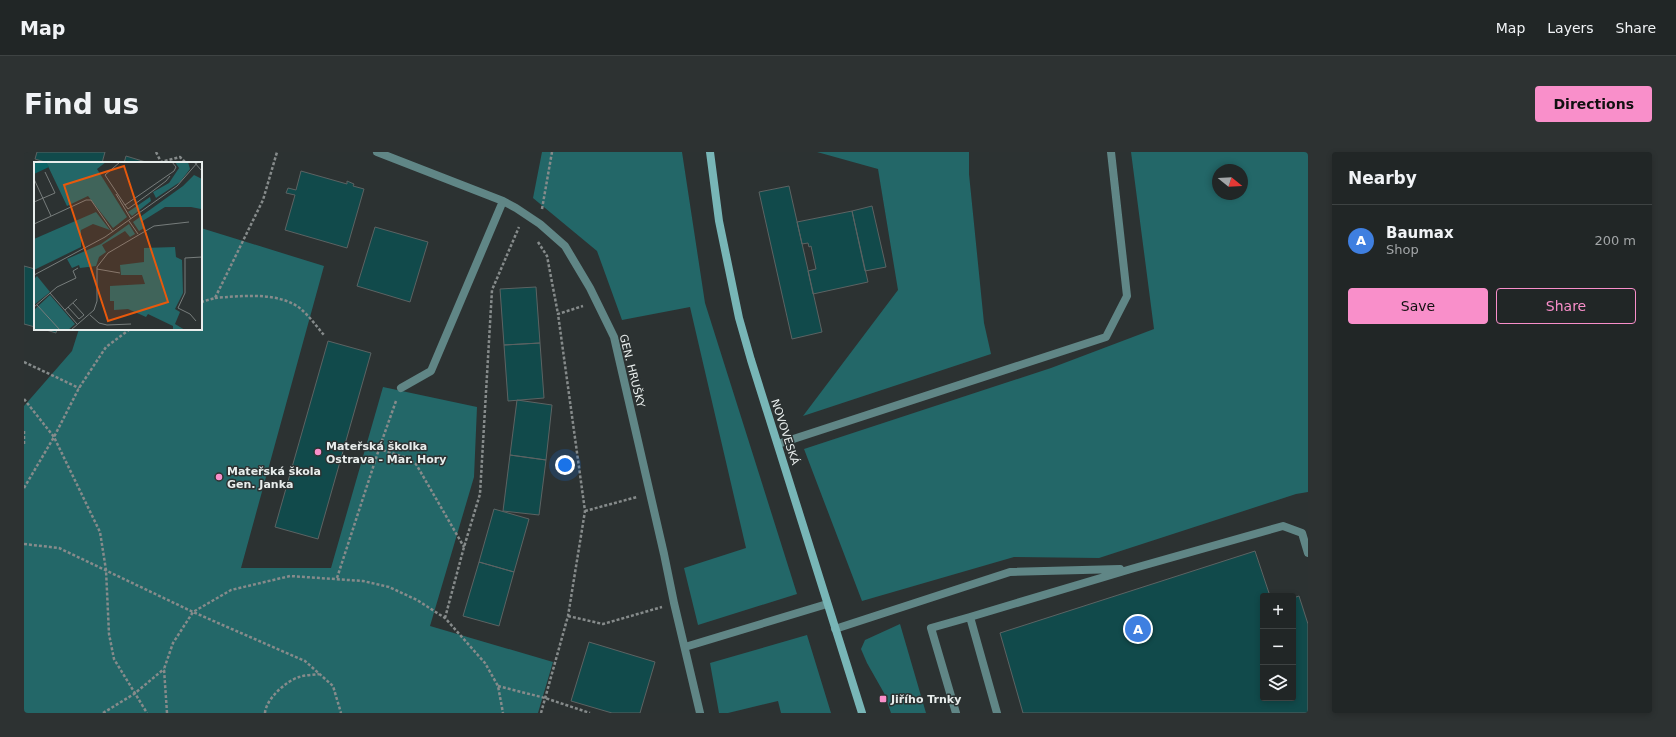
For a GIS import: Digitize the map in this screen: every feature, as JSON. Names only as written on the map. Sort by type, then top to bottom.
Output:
[{"type":"street","name":"GEN. HRUŠKY","points":[[377,152],[503,201],[540,224],[565,246],[597,302],[614,337],[700,713]]},
{"type":"street","name":"NOVOVESKÁ","points":[[710,152],[719,221],[739,318],[750,360],[778,444],[862,713]]},
{"type":"street","points":[[778,444],[1106,337],[1127,296],[1110,152]]},
{"type":"street","points":[[402,388],[431,371],[503,201]]},
{"type":"street","points":[[956,713],[931,628],[1283,526],[1302,533],[1308,553]]},
{"type":"street","points":[[836,630],[1010,572],[1131,569]]},
{"type":"street","points":[[684,647],[827,604]]},
{"type":"street","points":[[970,617],[997,713]]},
{"type":"path","points":[[156,152],[161,162],[180,157],[185,162]]},
{"type":"path","points":[[215,298],[263,200],[277,152]]},
{"type":"path","points":[[541,713],[568,616],[585,511],[558,314],[547,256],[533,236],[540,224],[552,152]]},
{"type":"path","points":[[445,618],[480,494],[492,290],[519,227]]},
{"type":"path","points":[[202,302],[215,298],[245,296],[272,297],[301,308],[324,335]]},
{"type":"path","points":[[558,314],[597,302]]},
{"type":"path","points":[[24,488],[54,437],[79,388],[106,347],[129,330]]},
{"type":"path","points":[[24,362],[79,388]]},
{"type":"path","points":[[337,578],[378,449],[402,388]]},
{"type":"path","points":[[24,399],[54,437],[100,532],[106,570],[109,634],[114,659],[147,713]]},
{"type":"path","points":[[24,430],[24,446]]},
{"type":"path","points":[[378,449],[407,458],[416,464],[464,548]]},
{"type":"path","points":[[585,511],[650,494]]},
{"type":"path","points":[[24,544],[58,548],[193,612],[305,661],[333,686],[341,713]]},
{"type":"path","points":[[167,713],[164,669],[173,643],[193,612],[231,590],[290,576],[337,578],[363,581],[389,587],[417,600],[445,618],[485,663],[498,686],[503,713]]},
{"type":"path","points":[[568,616],[603,624],[674,603]]},
{"type":"path","points":[[103,713],[134,694],[164,669]]},
{"type":"path","points":[[265,713],[265,708],[278,690],[299,677],[319,674]]},
{"type":"path","points":[[498,686],[545,698],[590,713]]},
{"type":"shaded area","points":[[542,152],[682,152],[705,303],[797,594],[698,625],[684,568],[746,548],[690,307],[622,320],[597,251],[533,198]]},
{"type":"shaded area","points":[[817,152],[969,152],[969,174],[984,323],[991,354],[803,416],[898,290],[878,169]]},
{"type":"shaded area","points":[[1131,152],[1308,152],[1308,492],[1296,494],[1099,558],[1014,557],[862,601],[804,449],[1051,368],[1154,329]]},
{"type":"shaded area","points":[[202,228],[324,266],[241,568],[331,568],[383,387],[477,407],[474,477],[430,626],[553,662],[538,713],[24,713],[24,406],[72,351],[79,330],[202,330]]},
{"type":"shaded area","points":[[900,624],[926,713],[891,713],[884,693],[861,649],[865,640]]},
{"type":"shaded area","points":[[807,635],[831,713],[781,713],[778,701],[728,713],[719,713],[710,663]]},
{"type":"building","points":[[37,152],[105,152],[102,162],[45,162],[35,159]]},
{"type":"building","points":[[126,156],[146,162],[124,162]]},
{"type":"building","points":[[301,171],[347,184],[347,181],[354,184],[353,186],[364,189],[347,248],[285,230],[295,195],[286,193],[288,188],[296,190]]},
{"type":"building","points":[[789,186],[822,332],[792,339],[759,192]]},
{"type":"building","points":[[872,206],[886,267],[865,271],[852,211]]},
{"type":"building","points":[[852,211],[868,282],[813,294],[808,271],[816,269],[811,246],[809,247],[808,243],[802,244],[797,222]]},
{"type":"building","points":[[375,227],[428,242],[410,302],[357,286]]},
{"type":"building","points":[[24,266],[34,269],[34,327],[24,324]]},
{"type":"building","points":[[536,287],[540,343],[504,345],[500,289]]},
{"type":"building","points":[[46,330],[57,330],[56,333]]},
{"type":"building","points":[[328,341],[371,353],[318,539],[275,527]]},
{"type":"building","points":[[540,343],[544,398],[508,401],[504,345]]},
{"type":"building","points":[[517,400],[552,405],[546,460],[510,455]]},
{"type":"building","points":[[510,455],[546,460],[539,515],[503,511]]},
{"type":"building","points":[[494,509],[529,519],[514,572],[479,562]]},
{"type":"building","points":[[1255,551],[1269,593],[1260,593],[1260,701],[1296,701],[1296,597],[1299,596],[1308,624],[1308,713],[1023,713],[1000,633]]},
{"type":"building","points":[[479,562],[514,572],[499,626],[463,616]]},
{"type":"building","points":[[589,642],[655,662],[640,713],[612,713],[571,701]]},
{"type":"place","name":"Mateřská školka Ostrava - Mar. Hory","points":[[318,452]]},
{"type":"place","name":"Mateřská škola Gen. Janka","points":[[219,477]]},
{"type":"place","name":"Baumax","points":[[1138,629]]},
{"type":"place","name":"Jiřího Trnky","points":[[883,699]]}]
